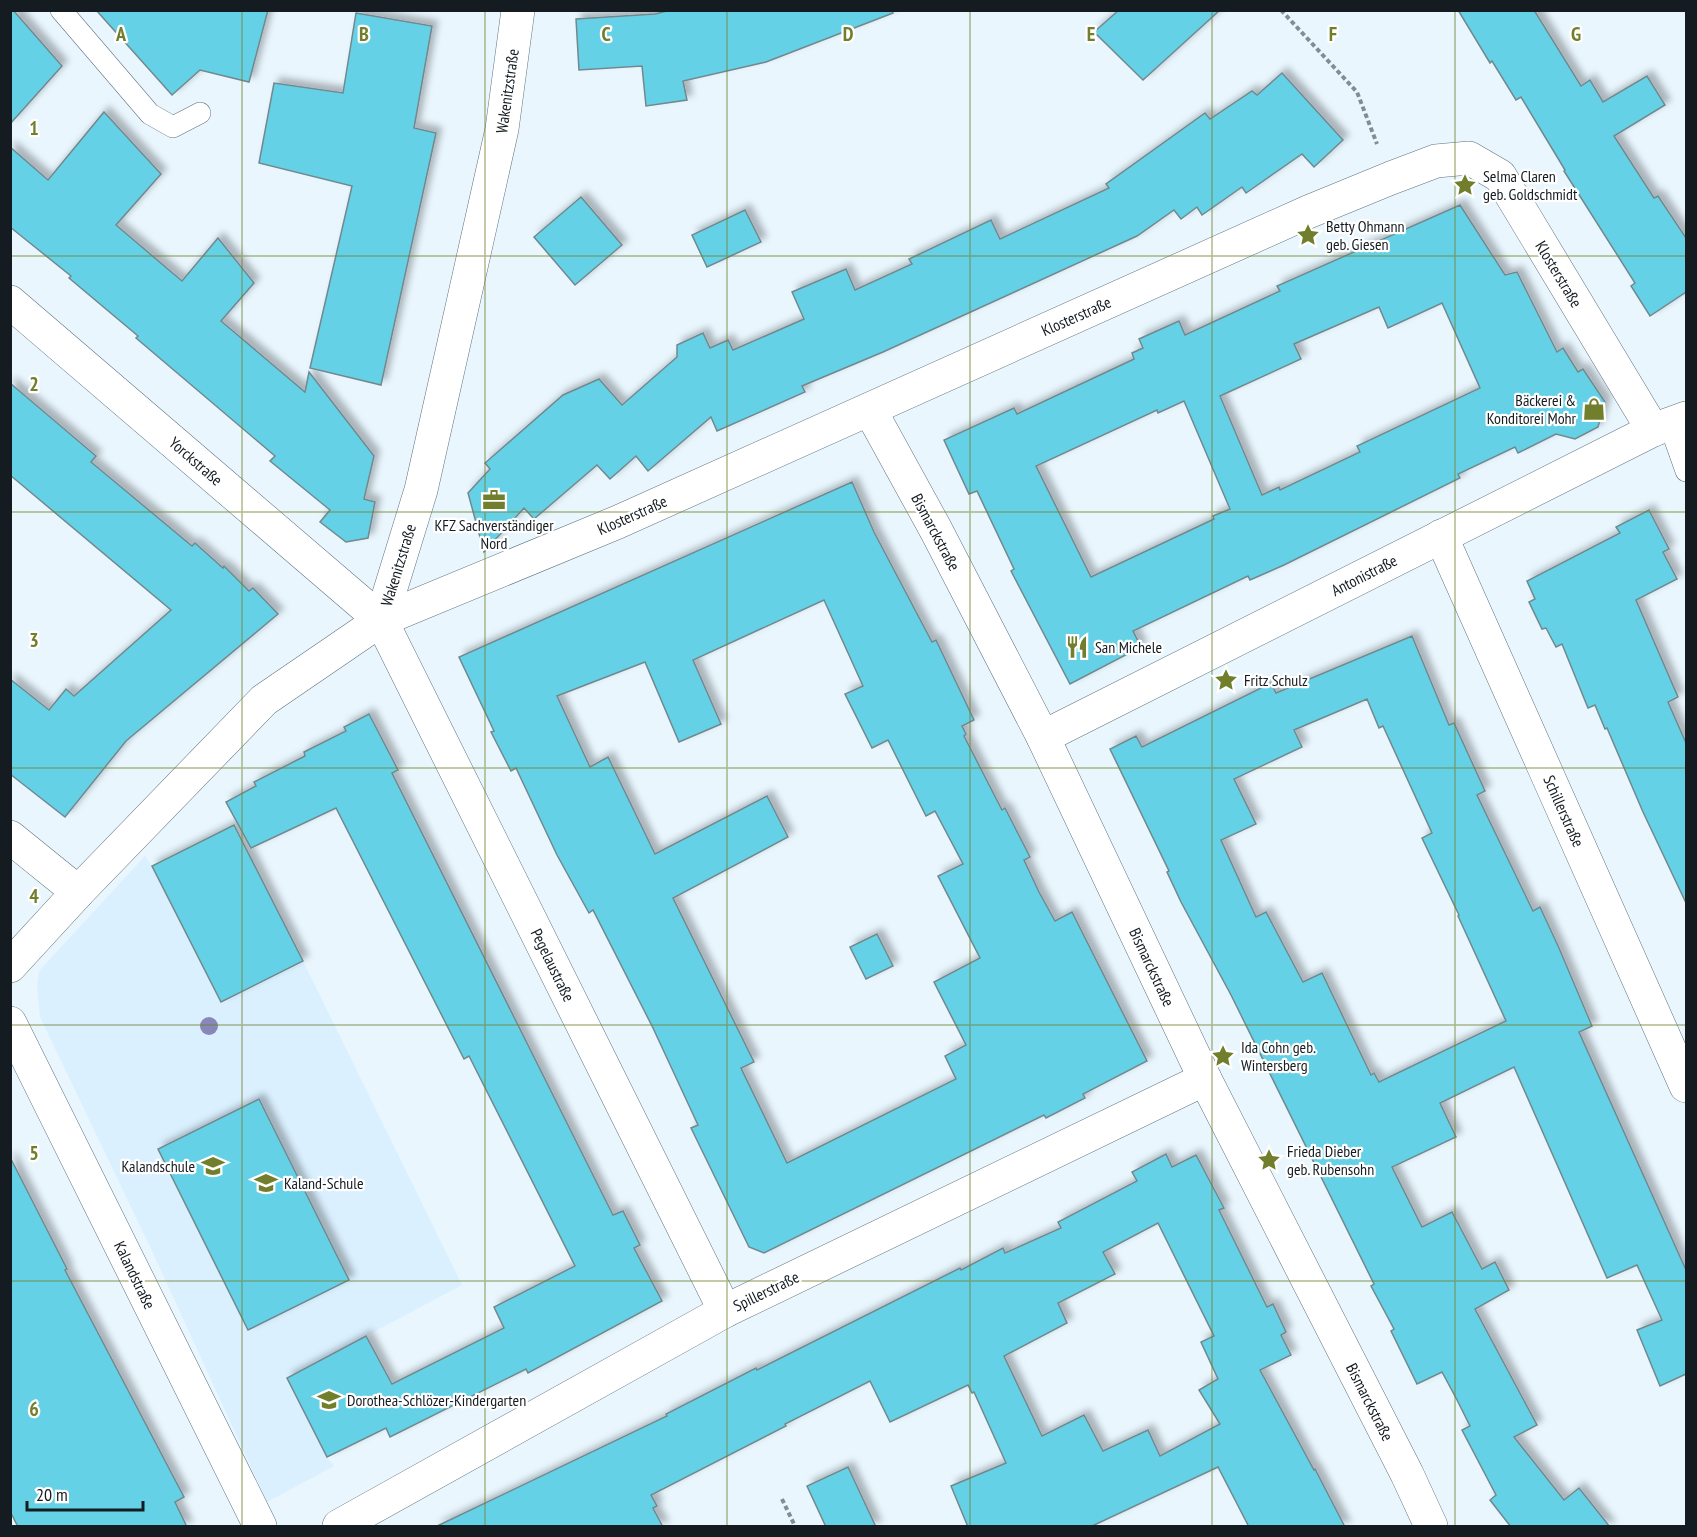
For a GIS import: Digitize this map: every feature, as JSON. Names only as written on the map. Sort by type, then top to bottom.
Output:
[{"type":"street","name":"Wakenitzstraße","points":[[10,966],[78,892],[264,700],[381,620],[421,490],[502,129],[518,10]]},
{"type":"street","name":"Klosterstraße","points":[[381,620],[618,522],[1277,226],[1436,160],[1469,158],[1500,176],[1670,424]]},
{"type":"street","name":"Yorckstraße","points":[[10,302],[381,620]]},
{"type":"street","name":"Bismarckstraße","points":[[870,410],[936,530],[1043,737],[1205,1079],[1407,1474],[1431,1527]]},
{"type":"street","name":"Antonistraße","points":[[1043,737],[1670,424]]},
{"type":"street","name":"Schillerstraße","points":[[1442,536],[1686,1086]]},
{"type":"street","name":"Pegelaustraße","points":[[381,620],[725,1311]]},
{"type":"street","points":[[10,837],[78,892]]},
{"type":"street","name":"Kalandstraße","points":[[10,1023],[260,1527]]},
{"type":"street","name":"Spillerstraße","points":[[339,1527],[725,1311],[1205,1079]]},
{"type":"lane","points":[[61,10],[150,114],[173,127],[200,113]]},
{"type":"lane","points":[[1670,424],[1686,471]]},
{"type":"path","points":[[1281,10],[1357,92],[1391,178]]},
{"type":"path","points":[[782,1499],[795,1527]]},
{"type":"shaded area","name":"Kaland-Schule","points":[[145,856],[221,1002],[303,961],[462,1285],[287,1378],[327,1457],[334,1466],[267,1502],[153,1253],[40,1017],[37,987],[39,971]]},
{"type":"building","points":[[10,10],[13,10],[62,66],[10,124]]},
{"type":"building","points":[[96,10],[268,10],[249,82],[200,70],[172,95]]},
{"type":"building","points":[[671,10],[892,10],[893,13],[766,62],[683,81],[687,100],[646,106],[642,66],[579,70],[576,19],[655,14]]},
{"type":"building","points":[[1119,10],[1220,10],[1143,80],[1094,32]]},
{"type":"building","points":[[1458,10],[1534,10],[1581,86],[1590,80],[1603,102],[1647,76],[1665,105],[1614,136],[1654,198],[1658,196],[1686,238],[1686,292],[1650,316],[1631,286],[1635,283],[1564,171],[1521,97],[1516,100],[1492,61],[1490,63]]},
{"type":"building","points":[[356,13],[432,26],[414,128],[436,133],[381,385],[310,368],[352,186],[259,163],[274,83],[343,93]]},
{"type":"building","points":[[1282,73],[1343,140],[1314,167],[1302,154],[1246,193],[1242,187],[1202,215],[1197,207],[1181,219],[1174,210],[1137,236],[883,352],[802,386],[805,392],[717,431],[711,417],[648,471],[636,456],[610,479],[597,465],[534,519],[524,508],[484,552],[468,493],[490,469],[485,463],[563,395],[599,379],[622,405],[677,357],[677,345],[703,333],[710,348],[728,340],[733,350],[804,319],[792,292],[846,269],[855,290],[912,264],[909,259],[991,220],[1000,239],[1109,188],[1106,184],[1205,113],[1210,119],[1252,91],[1257,95]]},
{"type":"building","points":[[104,112],[161,174],[116,225],[182,281],[218,238],[254,283],[221,321],[305,392],[309,372],[374,456],[364,499],[375,502],[368,538],[346,542],[320,522],[330,510],[270,461],[275,456],[136,338],[138,336],[69,278],[71,276],[10,227],[10,147],[48,180]]},
{"type":"building","points":[[581,197],[622,245],[575,285],[534,237]]},
{"type":"building","points":[[1460,205],[1505,275],[1517,272],[1557,352],[1563,348],[1578,372],[1583,369],[1605,402],[1598,427],[1575,439],[1556,434],[1518,453],[1515,447],[1458,474],[1460,478],[1284,565],[1250,580],[1248,576],[1133,631],[1141,647],[1070,684],[1011,571],[1014,569],[977,491],[969,494],[944,440],[1014,408],[1017,414],[1134,359],[1132,353],[1143,348],[1139,339],[1179,321],[1185,335],[1280,291],[1277,286]],"holes":[[[1442,303],[1480,388],[1357,446],[1360,452],[1280,490],[1279,487],[1262,495],[1220,396],[1301,359],[1294,344],[1379,307],[1388,328]],[[1184,401],[1230,509],[1213,516],[1214,519],[1091,577],[1036,466],[1157,410],[1158,413]]]},
{"type":"building","points":[[745,210],[761,242],[707,267],[692,235]]},
{"type":"building","points":[[10,383],[96,456],[91,462],[192,546],[195,543],[223,568],[224,566],[249,591],[253,588],[278,614],[126,741],[65,817],[10,774],[10,679],[49,710],[66,689],[74,696],[171,610],[10,475]]},
{"type":"building","points":[[852,482],[874,532],[932,642],[936,640],[974,720],[962,726],[966,734],[964,736],[1002,810],[1005,808],[1030,857],[1024,860],[1039,892],[1055,921],[1072,912],[1147,1061],[1083,1094],[1085,1098],[1046,1118],[1044,1115],[764,1253],[749,1247],[691,1128],[698,1125],[653,1028],[593,910],[589,913],[557,855],[516,768],[511,771],[491,732],[494,731],[459,657]],"holes":[[[824,600],[863,686],[845,694],[872,748],[888,740],[926,816],[935,811],[963,864],[938,876],[980,958],[934,982],[966,1045],[945,1056],[956,1079],[787,1163],[741,1068],[754,1062],[673,898],[788,837],[767,796],[655,854],[608,757],[590,767],[557,696],[645,662],[679,742],[721,724],[693,660]]]},
{"type":"building","points":[[1649,510],[1669,549],[1663,552],[1677,579],[1636,600],[1678,697],[1668,702],[1686,743],[1686,903],[1595,705],[1588,708],[1562,644],[1556,647],[1546,628],[1542,629],[1529,602],[1535,599],[1527,581],[1620,533],[1616,527]]},
{"type":"building","points":[[1412,636],[1449,725],[1454,723],[1485,791],[1477,795],[1533,911],[1540,907],[1592,1026],[1579,1032],[1686,1270],[1686,1374],[1660,1386],[1637,1330],[1662,1320],[1637,1265],[1607,1278],[1514,1067],[1440,1103],[1456,1137],[1392,1167],[1422,1227],[1452,1212],[1482,1269],[1495,1262],[1509,1290],[1475,1309],[1537,1425],[1514,1437],[1564,1500],[1579,1488],[1610,1527],[1511,1527],[1490,1500],[1496,1495],[1462,1430],[1470,1426],[1456,1398],[1442,1372],[1417,1384],[1391,1331],[1394,1329],[1371,1286],[1374,1284],[1231,995],[1181,902],[1167,872],[1169,871],[1110,749],[1136,736],[1142,747],[1271,683],[1276,693]],"holes":[[[1367,699],[1379,728],[1383,726],[1432,833],[1422,838],[1506,1021],[1379,1082],[1374,1073],[1371,1075],[1322,973],[1303,982],[1266,912],[1256,917],[1221,840],[1256,824],[1234,779],[1302,747],[1294,730]]]},
{"type":"building","points":[[369,714],[398,770],[392,773],[613,1215],[623,1211],[640,1245],[634,1248],[662,1301],[528,1373],[526,1369],[390,1437],[386,1428],[327,1457],[287,1378],[366,1336],[392,1384],[504,1328],[494,1307],[575,1266],[469,1056],[464,1059],[336,808],[251,848],[226,802],[256,786],[254,782],[305,756],[304,752],[346,731],[344,727]]},
{"type":"building","points":[[234,825],[303,961],[221,1002],[152,866]]},
{"type":"building","points":[[877,934],[893,966],[866,979],[850,947]]},
{"type":"building","points":[[259,1099],[349,1280],[248,1330],[158,1149]]},
{"type":"building","points":[[1166,1154],[1172,1167],[1196,1155],[1224,1208],[1219,1210],[1267,1307],[1273,1304],[1286,1332],[1281,1335],[1291,1355],[1260,1370],[1345,1527],[1249,1527],[1218,1467],[1090,1527],[968,1527],[951,1486],[1006,1463],[974,1392],[972,1393],[968,1385],[890,1422],[870,1381],[651,1495],[657,1506],[653,1508],[663,1527],[435,1527],[667,1416],[666,1414],[756,1368],[757,1370],[960,1268],[961,1270],[1003,1248],[1005,1253],[1061,1228],[1058,1222],[1137,1181],[1132,1172]],"holes":[[[1158,1223],[1214,1336],[1201,1342],[1218,1379],[1199,1390],[1220,1424],[1160,1456],[1148,1430],[1103,1451],[1084,1415],[1042,1436],[1004,1356],[1067,1323],[1058,1303],[1115,1274],[1103,1252]]]},
{"type":"building","points":[[10,1157],[67,1269],[65,1270],[184,1497],[175,1502],[187,1527],[18,1527],[10,1511]]},
{"type":"building","points":[[848,1467],[876,1527],[826,1527],[807,1486]]},
{"type":"place","name":"Selma Claren geb. Goldschmidt","points":[[1465,185]]},
{"type":"place","name":"Betty Ohmann geb. Giesen","points":[[1308,235]]},
{"type":"place","name":"Bäckerei & Konditorei Mohr","points":[[1594,409]]},
{"type":"place","name":"KFZ Sachverständiger Nord","points":[[494,500]]},
{"type":"place","name":"San Michele","points":[[1077,647]]},
{"type":"place","name":"Fritz Schulz","points":[[1226,680]]},
{"type":"place","name":"Ida Cohn geb. Wintersberg","points":[[1223,1056]]},
{"type":"place","name":"Frieda Dieber geb. Rubensohn","points":[[1269,1160]]},
{"type":"place","name":"Kalandschule","points":[[213,1166]]},
{"type":"place","name":"Kaland-Schule","points":[[266,1183]]},
{"type":"place","name":"Dorothea-Schlözer-Kindergarten","points":[[329,1400]]}]
